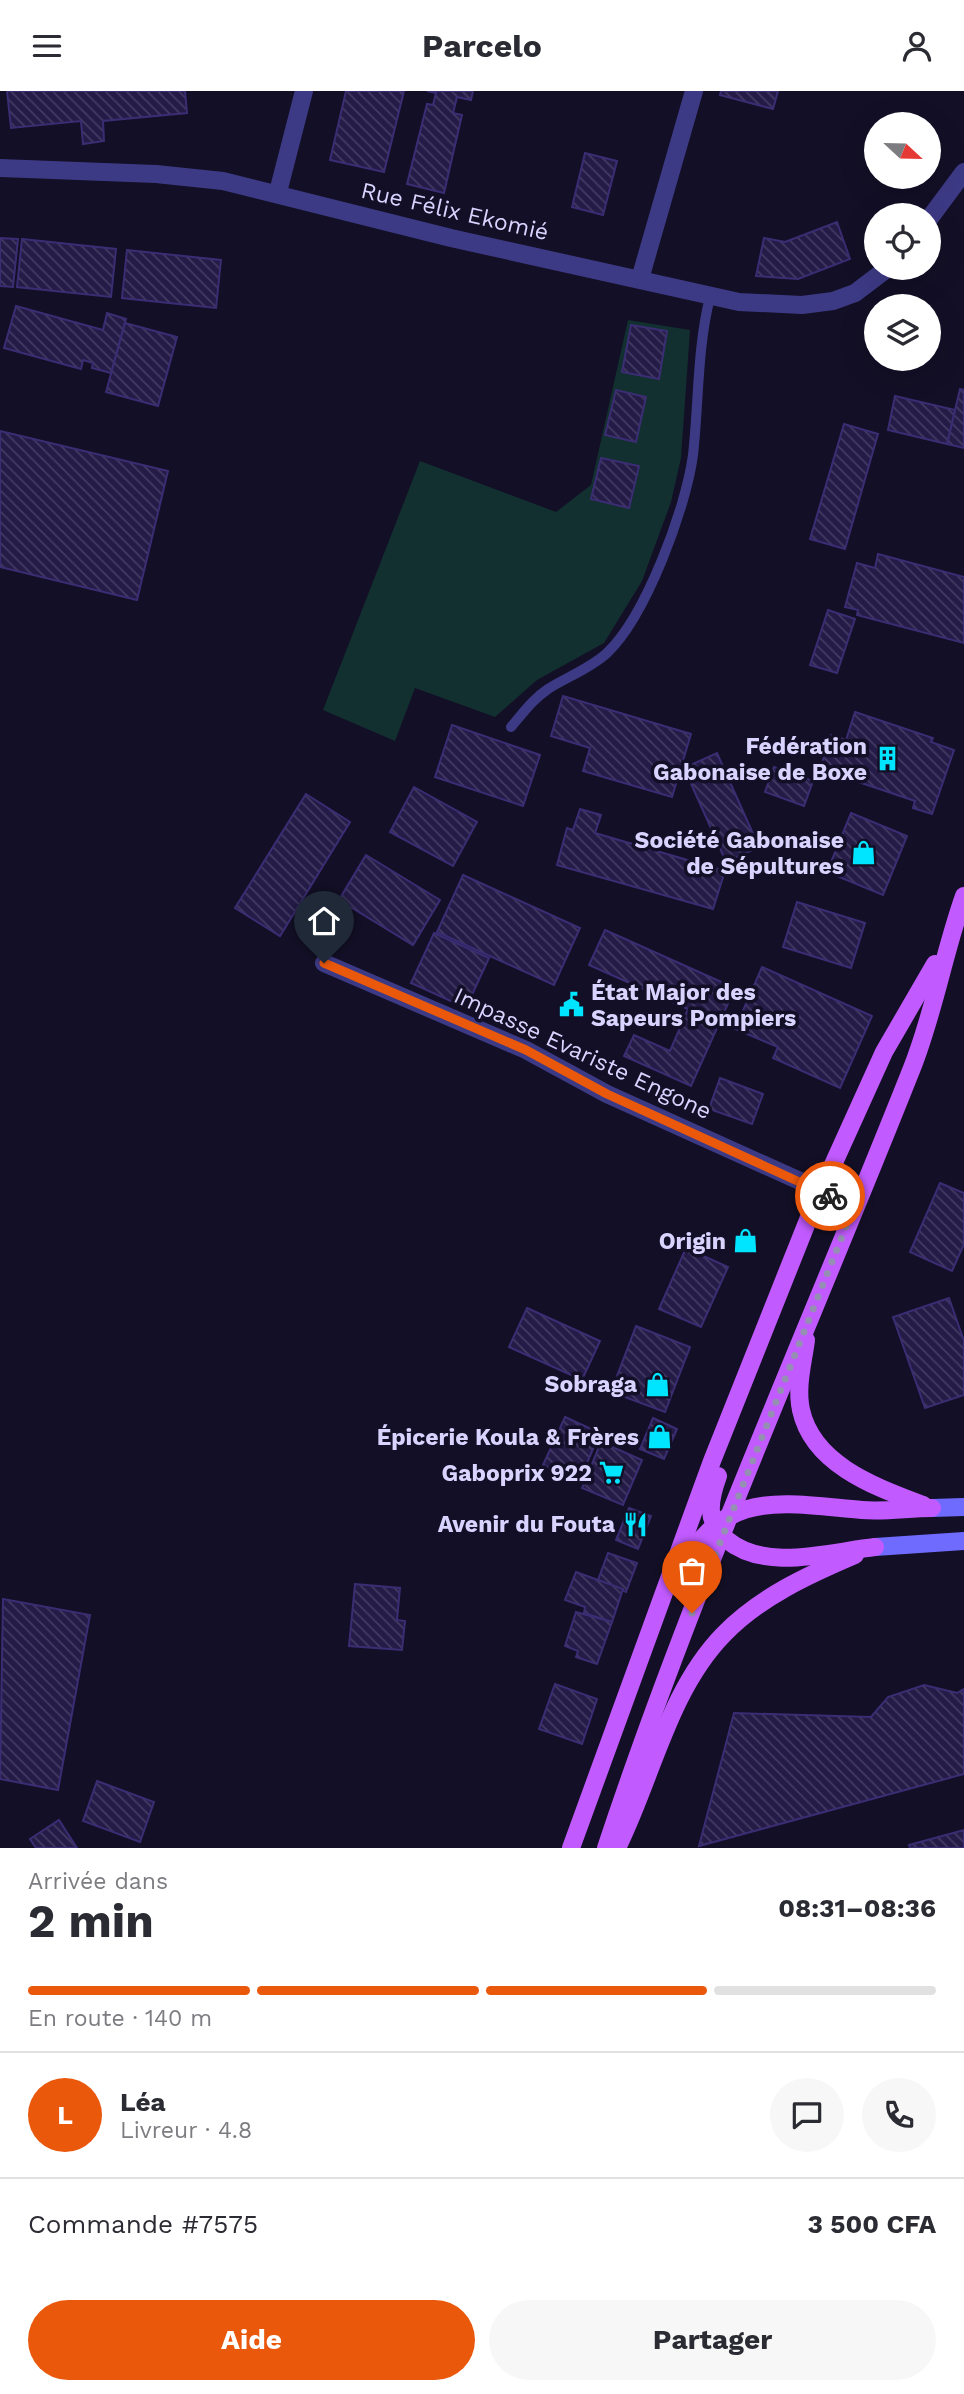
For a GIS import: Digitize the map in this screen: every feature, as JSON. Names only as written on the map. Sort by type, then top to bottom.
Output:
[{"type":"main road","points":[[606,1848],[722,1526],[913,1065],[947,943],[964,896]]},
{"type":"main road","points":[[571,1848],[712,1461],[820,1190],[884,1052],[947,943]]},
{"type":"main road","points":[[808,1220],[807,1237],[798,1269],[711,1496],[710,1509],[743,1552],[760,1557],[964,1541]]},
{"type":"main road","points":[[813,1306],[799,1393],[801,1409],[813,1439],[834,1461],[855,1475],[932,1509]]},
{"type":"main road","points":[[588,1800],[601,1779],[678,1574],[696,1547],[722,1526],[749,1506],[770,1504],[866,1510],[964,1507]]},
{"type":"main road","points":[[617,1848],[675,1712],[696,1670],[710,1650],[741,1619],[792,1584],[875,1547]]},
{"type":"street","points":[[278,192],[304,91]]},
{"type":"street","points":[[640,279],[694,91]]},
{"type":"street","name":"Rue Félix Ekomié","points":[[0,168],[187,177],[278,192],[451,238],[710,297],[772,305],[802,305],[833,300],[855,293],[872,280]]},
{"type":"street","points":[[941,203],[964,172]]},
{"type":"street","name":"Impasse Evariste Engone","points":[[324,963],[526,1050],[607,1094],[820,1190],[853,1209]]},
{"type":"lane","points":[[511,726],[547,690],[606,654],[623,633],[653,580],[676,519],[692,457],[701,335],[710,297]]},
{"type":"green space","points":[[628,320],[690,330],[681,458],[671,502],[642,581],[604,643],[537,680],[495,717],[415,688],[395,741],[323,710],[420,461],[556,512],[591,485]]},
{"type":"building","points":[[7,91],[185,91],[187,113],[103,121],[104,141],[83,144],[81,121],[11,128]]},
{"type":"building","points":[[346,91],[404,91],[384,172],[330,160]]},
{"type":"building","points":[[427,91],[473,91],[471,100],[457,97],[453,113],[462,115],[444,193],[407,184],[427,104],[433,105],[436,93]]},
{"type":"building","points":[[721,91],[778,91],[773,109],[720,95]]},
{"type":"building","points":[[585,153],[617,161],[603,215],[572,207]]},
{"type":"building","points":[[837,222],[850,259],[798,279],[756,276],[764,238],[785,242]]},
{"type":"building","points":[[0,238],[18,239],[13,287],[0,286]]},
{"type":"building","points":[[22,239],[116,249],[111,297],[17,287]]},
{"type":"building","points":[[127,250],[221,260],[216,308],[122,298]]},
{"type":"building","points":[[16,306],[103,330],[107,313],[126,319],[111,373],[92,368],[93,363],[83,360],[81,369],[4,348]]},
{"type":"building","points":[[125,323],[177,337],[158,406],[106,392]]},
{"type":"building","points":[[631,325],[667,331],[659,379],[622,372]]},
{"type":"building","points":[[960,389],[964,390],[964,448],[947,444]]},
{"type":"building","points":[[616,390],[646,397],[636,442],[605,435]]},
{"type":"building","points":[[895,396],[955,410],[947,444],[888,430]]},
{"type":"building","points":[[844,424],[878,434],[845,549],[810,539]]},
{"type":"building","points":[[0,431],[168,471],[137,600],[0,567]]},
{"type":"building","points":[[601,458],[639,466],[629,508],[591,499]]},
{"type":"building","points":[[878,554],[964,577],[964,643],[857,615],[858,610],[845,607],[857,563],[875,568]]},
{"type":"building","points":[[828,610],[855,619],[837,673],[810,665]]},
{"type":"building","points":[[563,696],[691,734],[672,797],[583,771],[590,748],[551,736]]},
{"type":"building","name":"Fédération Gabonaise de Boxe","points":[[855,712],[933,738],[931,742],[954,750],[932,814],[913,808],[915,801],[820,769],[831,735],[846,740]]},
{"type":"building","points":[[452,725],[540,755],[523,806],[435,777]]},
{"type":"building","points":[[717,753],[759,847],[726,862],[684,768]]},
{"type":"building","points":[[774,767],[813,781],[804,806],[765,792]]},
{"type":"building","points":[[414,787],[477,822],[453,866],[390,832]]},
{"type":"building","points":[[306,794],[350,822],[280,936],[235,908]]},
{"type":"building","points":[[580,809],[601,815],[595,833],[725,871],[713,909],[557,865],[567,828],[573,830]]},
{"type":"building","points":[[851,813],[907,836],[883,895],[827,872]]},
{"type":"building","points":[[366,855],[440,900],[413,945],[339,900]]},
{"type":"building","points":[[463,875],[580,928],[554,985],[437,932]]},
{"type":"building","points":[[797,902],[865,923],[851,968],[783,947]]},
{"type":"building","points":[[605,930],[735,988],[691,1086],[624,1056],[634,1035],[670,1051],[688,1009],[589,965]]},
{"type":"building","points":[[434,933],[489,958],[466,1008],[411,983]]},
{"type":"building","points":[[762,967],[872,1016],[840,1088],[773,1058],[778,1047],[735,1029]]},
{"type":"building","points":[[720,1078],[763,1094],[752,1124],[709,1109]]},
{"type":"building","points":[[940,1183],[964,1193],[964,1244],[952,1271],[910,1252]]},
{"type":"building","points":[[686,1248],[728,1267],[701,1327],[659,1309]]},
{"type":"building","points":[[949,1298],[964,1341],[964,1395],[925,1408],[893,1317]]},
{"type":"building","points":[[527,1308],[600,1341],[582,1380],[509,1347]]},
{"type":"building","points":[[636,1326],[690,1347],[665,1412],[611,1392]]},
{"type":"building","points":[[565,1417],[600,1433],[579,1481],[543,1465]]},
{"type":"building","name":"Épicerie Koula & Frères","points":[[653,1418],[677,1429],[664,1459],[640,1449]]},
{"type":"building","points":[[601,1442],[642,1460],[623,1505],[582,1488]]},
{"type":"building","name":"Avenir du Fouta","points":[[629,1508],[651,1516],[638,1549],[616,1540]]},
{"type":"building","points":[[608,1553],[637,1563],[626,1592],[598,1580]]},
{"type":"building","points":[[576,1572],[623,1589],[612,1622],[584,1613],[585,1607],[565,1600]]},
{"type":"building","points":[[355,1584],[400,1588],[397,1620],[405,1621],[402,1650],[349,1646]]},
{"type":"building","points":[[3,1599],[90,1615],[58,1790],[0,1779]]},
{"type":"building","points":[[576,1612],[612,1622],[597,1664],[576,1657],[578,1651],[565,1646]]},
{"type":"building","points":[[555,1684],[597,1699],[582,1744],[539,1729]]},
{"type":"building","points":[[924,1685],[957,1693],[964,1689],[964,1774],[699,1846],[734,1713],[871,1717],[888,1697]]},
{"type":"building","points":[[97,1781],[154,1802],[140,1842],[83,1821]]},
{"type":"building","points":[[59,1820],[77,1848],[36,1848],[30,1839]]},
{"type":"building","points":[[964,1830],[964,1848],[910,1848],[909,1845]]},
{"type":"way so far","points":[[692,1613],[741,1483],[853,1209],[830,1196]]},
{"type":"place","name":"Fédération Gabonaise de Boxe","points":[[887,759]]},
{"type":"place","name":"Société Gabonaise de Sépultures","points":[[864,853]]},
{"type":"place","name":"État Major des Sapeurs Pompiers","points":[[571,1005]]},
{"type":"place","name":"Origin","points":[[746,1241]]},
{"type":"place","name":"Sobraga","points":[[657,1384]]},
{"type":"place","name":"Épicerie Koula & Frères","points":[[659,1437]]},
{"type":"place","name":"Gaboprix 922","points":[[612,1473]]},
{"type":"place","name":"Avenir du Fouta","points":[[635,1524]]},
{"type":"route","points":[[324,963],[526,1050],[607,1094],[664,1117],[830,1196]]}]
